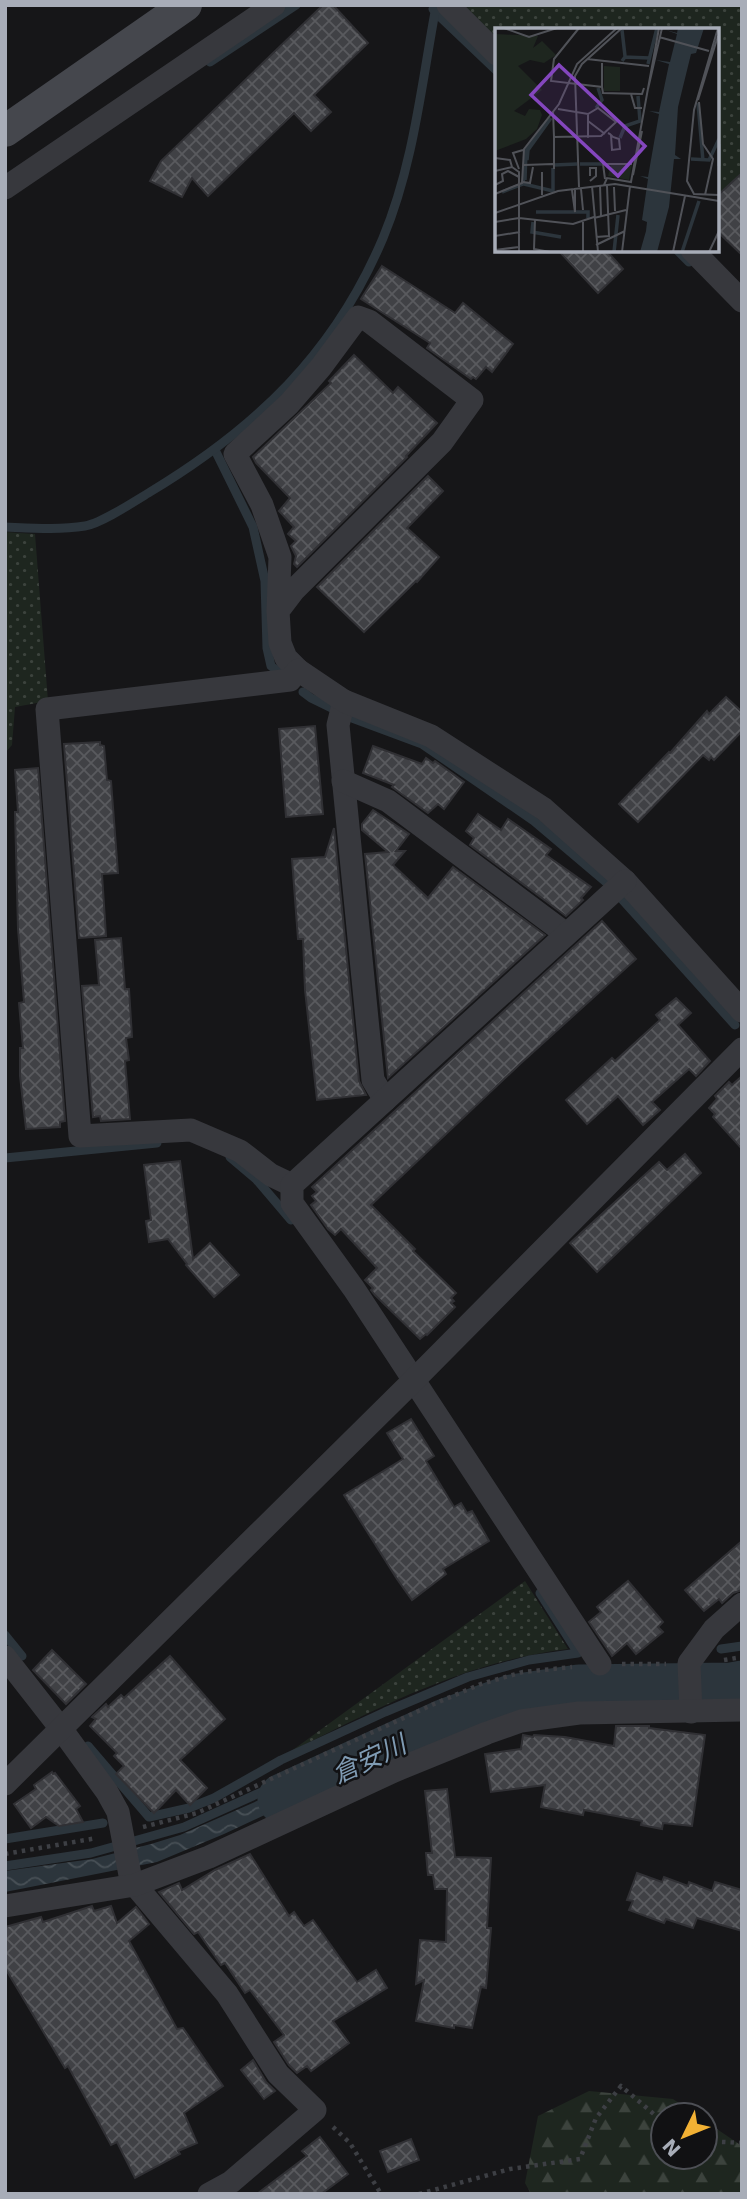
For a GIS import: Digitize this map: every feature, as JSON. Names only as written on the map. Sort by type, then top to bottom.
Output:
[{"type":"street","points":[[5,131],[186,5]]},
{"type":"street","points":[[5,188],[274,5]]},
{"type":"street","points":[[448,5],[495,52]]},
{"type":"street","points":[[694,252],[742,301]]},
{"type":"street","points":[[278,611],[294,590],[442,442],[472,400],[369,321],[358,317],[289,404],[235,454],[262,505],[280,557],[278,611],[279,643],[286,658],[342,709],[431,736],[544,809],[625,881],[742,1011]]},
{"type":"street","points":[[292,1185],[271,1175],[240,1151],[191,1130],[80,1136],[47,709],[290,680],[298,670]]},
{"type":"street","points":[[342,709],[338,724],[373,1080],[385,1100]]},
{"type":"street","points":[[343,781],[388,801],[566,934]]},
{"type":"street","points":[[600,1664],[354,1289],[292,1203],[292,1185],[625,881]]},
{"type":"street","points":[[5,1784],[414,1380],[742,1049]]},
{"type":"street","points":[[691,1706],[690,1668],[714,1629],[742,1604]]},
{"type":"street","points":[[5,1657],[107,1792],[118,1812],[133,1880],[227,1994],[278,2074],[315,2110],[231,2182],[209,2194]]},
{"type":"street","points":[[5,1906],[133,1880],[209,1857],[394,1771],[521,1721],[579,1713],[691,1706],[742,1710]]},
{"type":"path","points":[[5,1854],[123,1837],[197,1814],[434,1704],[481,1684],[523,1672],[600,1664],[690,1668],[742,1657]]},
{"type":"path","points":[[419,2194],[510,2169],[580,2160],[596,2118],[621,2086],[649,2110]]},
{"type":"path","points":[[315,2110],[350,2143],[381,2194]]},
{"type":"path","points":[[719,2142],[742,2143]]},
{"type":"green space","points":[[462,5],[742,5],[742,193],[719,215],[719,28],[495,28],[495,38]]},
{"type":"green space","points":[[5,532],[35,534],[48,701],[15,707],[12,745],[5,753]]},
{"type":"green space","points":[[525,1581],[568,1649],[531,1655],[459,1675],[390,1703],[290,1752]]},
{"type":"green space","points":[[589,2091],[673,2099],[676,2101],[649,2101],[649,2171],[719,2171],[719,2130],[742,2146],[742,2194],[531,2194],[525,2183],[538,2116]]},
{"type":"water","points":[[343,1763],[348,1776],[157,1862],[5,1892],[5,1871],[92,1859],[180,1835]]},
{"type":"building","points":[[323,5],[333,5],[368,43],[314,95],[331,112],[311,131],[294,113],[208,196],[192,178],[182,197],[150,181],[161,161]]},
{"type":"building","points":[[742,173],[742,255],[719,233],[719,194]]},
{"type":"building","points":[[560,252],[608,252],[623,269],[598,293]]},
{"type":"building","points":[[382,266],[455,313],[463,303],[513,344],[492,372],[486,367],[476,379],[471,379],[427,348],[430,343],[361,299]]},
{"type":"building","points":[[354,355],[393,393],[398,387],[437,423],[407,457],[297,567],[291,546],[296,541],[288,534],[294,527],[279,511],[290,498],[253,457],[331,383],[329,381]]},
{"type":"building","points":[[428,476],[443,491],[407,528],[439,557],[417,582],[364,632],[317,587]]},
{"type":"building","points":[[726,697],[742,712],[742,731],[714,760],[703,755],[638,822],[619,804],[707,711],[709,714]]},
{"type":"building","points":[[315,726],[323,814],[286,817],[279,729]]},
{"type":"building","points":[[100,742],[100,745],[104,746],[107,780],[111,781],[118,873],[102,874],[106,936],[79,938],[64,744]]},
{"type":"building","points":[[373,746],[422,764],[426,758],[433,763],[435,761],[464,782],[444,809],[438,804],[428,813],[392,787],[394,785],[363,773]]},
{"type":"building","points":[[38,768],[65,1121],[60,1122],[60,1127],[26,1129],[20,1076],[20,1048],[23,1048],[19,1003],[24,1002],[18,929],[15,812],[18,812],[15,770]]},
{"type":"building","points":[[373,810],[409,834],[396,851],[405,851],[393,865],[428,898],[453,867],[545,935],[388,1078],[365,854],[388,852],[362,830],[362,824]]},
{"type":"building","points":[[478,814],[501,830],[508,819],[551,849],[546,855],[591,887],[581,898],[583,900],[566,916],[470,845],[474,838],[466,831]]},
{"type":"building","points":[[334,828],[359,1081],[366,1095],[317,1100],[305,990],[303,939],[298,939],[292,859],[325,857]]},
{"type":"building","points":[[602,921],[636,959],[371,1205],[456,1293],[451,1298],[455,1307],[420,1339],[371,1290],[373,1288],[365,1280],[377,1268],[341,1229],[335,1235],[328,1229],[311,1205],[316,1201],[312,1196],[317,1192],[312,1187]]},
{"type":"building","points":[[121,938],[125,989],[129,989],[132,1037],[126,1038],[129,1060],[125,1061],[130,1119],[101,1121],[100,1116],[93,1117],[82,986],[99,985],[95,940]]},
{"type":"building","points":[[676,998],[691,1013],[678,1025],[710,1061],[696,1076],[689,1069],[652,1102],[660,1110],[643,1125],[618,1096],[587,1124],[566,1100],[612,1058],[615,1061],[660,1020],[656,1015]]},
{"type":"building","points":[[742,1076],[742,1149],[713,1117],[715,1114],[709,1108],[717,1099],[715,1096],[729,1082],[732,1085]]},
{"type":"building","points":[[685,1154],[701,1173],[597,1272],[570,1243],[659,1162],[667,1170]]},
{"type":"building","points":[[180,1161],[193,1259],[210,1243],[239,1275],[214,1297],[168,1239],[149,1242],[146,1221],[151,1220],[144,1165]]},
{"type":"building","points":[[411,1419],[434,1456],[426,1461],[454,1507],[461,1503],[467,1513],[472,1511],[489,1541],[443,1569],[446,1574],[412,1600],[344,1495],[403,1459],[387,1433]]},
{"type":"building","points":[[742,1541],[742,1590],[733,1593],[722,1603],[719,1599],[704,1611],[685,1590]]},
{"type":"building","points":[[628,1581],[663,1622],[658,1627],[663,1632],[636,1654],[627,1643],[612,1656],[589,1622],[601,1612],[597,1607]]},
{"type":"building","points":[[52,1650],[86,1684],[66,1704],[33,1670]]},
{"type":"building","points":[[170,1656],[225,1719],[180,1760],[207,1788],[190,1805],[176,1790],[154,1813],[116,1774],[124,1766],[114,1756],[117,1753],[90,1726],[96,1719],[92,1717],[106,1704],[108,1707],[121,1695],[124,1698]]},
{"type":"building","points":[[616,1726],[649,1726],[705,1735],[692,1826],[663,1823],[662,1829],[641,1825],[642,1821],[584,1810],[583,1815],[541,1807],[545,1785],[491,1792],[485,1754],[521,1749],[523,1735],[565,1737],[614,1746]]},
{"type":"building","points":[[52,1772],[80,1806],[76,1809],[83,1822],[59,1826],[46,1817],[31,1828],[14,1804],[36,1789],[34,1785]]},
{"type":"building","points":[[447,1789],[455,1857],[491,1858],[487,1928],[491,1928],[486,1988],[481,1987],[472,2028],[454,2025],[454,2028],[416,2021],[424,1980],[416,1984],[420,1940],[446,1942],[447,1889],[435,1889],[433,1875],[428,1875],[426,1853],[432,1853],[425,1791]]},
{"type":"building","points":[[250,1854],[289,1916],[294,1912],[304,1926],[313,1920],[357,1982],[376,1970],[387,1988],[333,2021],[349,2043],[311,2071],[307,2066],[297,2073],[289,2065],[274,2042],[284,2035],[250,1990],[245,1993],[225,1963],[221,1965],[198,1932],[194,1934],[159,1892],[179,1883],[182,1890],[215,1870]]},
{"type":"building","points":[[637,1873],[662,1882],[664,1877],[688,1886],[689,1882],[712,1891],[715,1882],[742,1890],[742,1931],[697,1918],[693,1928],[666,1919],[664,1923],[629,1910],[633,1901],[627,1900]]},
{"type":"building","points":[[92,1906],[94,1911],[111,1906],[117,1923],[136,1907],[149,1924],[129,1941],[177,2029],[183,2028],[223,2086],[184,2113],[197,2143],[178,2151],[180,2154],[135,2178],[117,2142],[111,2145],[68,2066],[65,2068],[5,1968],[5,1927],[41,1917],[43,1922]]},
{"type":"building","points":[[253,2060],[266,2082],[275,2091],[264,2099],[241,2070]]},
{"type":"building","points":[[320,2137],[348,2174],[321,2194],[257,2194],[307,2156],[302,2151]]},
{"type":"building","points":[[411,2139],[419,2160],[388,2172],[380,2151]]},
{"type":"waterway","points":[[210,62],[296,5]]},
{"type":"waterway","points":[[437,8],[435,12],[495,69]]},
{"type":"waterway","points":[[5,527],[85,526],[118,511],[224,442],[288,384],[316,352],[341,318],[363,280],[393,211],[415,127],[435,12],[433,9]]},
{"type":"waterway","points":[[679,252],[689,262]]},
{"type":"waterway","points":[[215,450],[253,527],[265,581],[267,648],[271,666],[279,672]]},
{"type":"waterway","points":[[303,692],[352,718],[422,744],[534,821],[606,882]]},
{"type":"waterway","points":[[620,897],[735,1025]]},
{"type":"waterway","points":[[5,1158],[157,1143]]},
{"type":"waterway","points":[[230,1157],[256,1179],[291,1220]]},
{"type":"waterway","points":[[88,1746],[149,1817],[189,1808],[214,1798],[281,1760],[468,1677],[529,1660],[578,1653],[540,1593]]},
{"type":"waterway","points":[[5,1635],[22,1656]]},
{"type":"waterway","points":[[721,1649],[742,1646]]},
{"type":"waterway","points":[[5,1866],[91,1853],[184,1827],[470,1698],[535,1680],[584,1675],[709,1676],[742,1672]]},
{"type":"waterway","name":"倉安川","points":[[283,1799],[446,1724],[512,1700],[579,1690],[742,1686]]},
{"type":"waterway","points":[[5,1839],[103,1823]]}]
